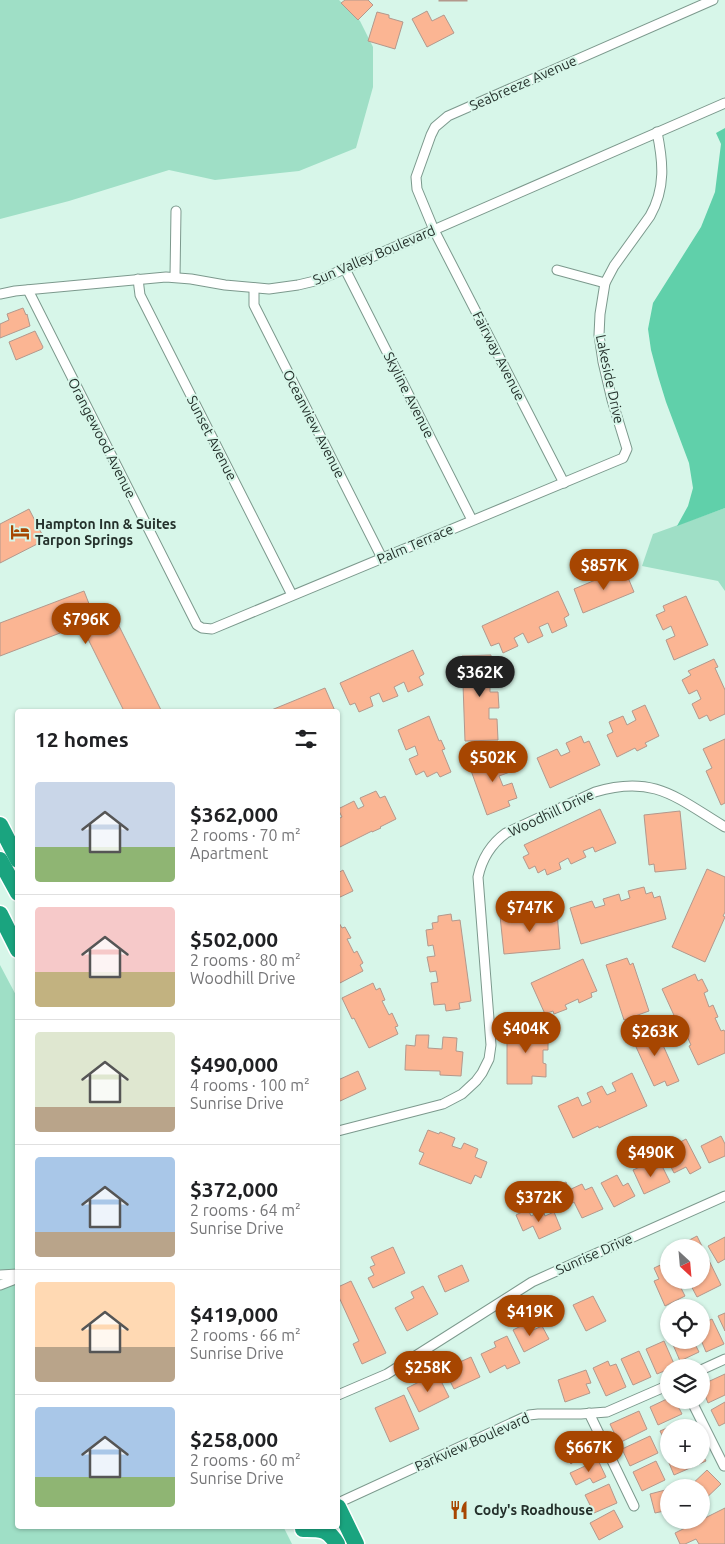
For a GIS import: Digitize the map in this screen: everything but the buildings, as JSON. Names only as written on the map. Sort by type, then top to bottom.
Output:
[{"type":"highway","points":[[0,824],[15,854]]},
{"type":"highway","points":[[0,860],[15,888]]},
{"type":"highway","points":[[0,914],[15,944]]},
{"type":"highway","points":[[340,1511],[356,1544]]},
{"type":"highway","points":[[304,1529],[311,1544]]},
{"type":"highway","points":[[322,1529],[337,1544]]},
{"type":"street","name":"Seabreeze Avenue","points":[[434,230],[417,189],[416,177],[435,127],[441,121],[448,116],[713,0]]},
{"type":"street","name":"Sun Valley Boulevard","points":[[0,294],[138,279],[175,277],[269,289],[319,280],[725,103]]},
{"type":"street","name":"Lakeside Drive","points":[[620,461],[625,456],[626,449],[609,390],[598,327],[606,283],[616,262],[655,207],[660,191],[663,177],[658,132]]},
{"type":"street","points":[[175,277],[176,211]]},
{"type":"street","name":"Fairway Avenue","points":[[434,230],[564,483]]},
{"type":"street","name":"Skyline Avenue","points":[[345,269],[472,520]]},
{"type":"street","points":[[558,270],[606,283]]},
{"type":"street","name":"Sunset Avenue","points":[[138,279],[140,295],[292,595]]},
{"type":"street","name":"Oceanview Avenue","points":[[254,288],[254,304],[382,558]]},
{"type":"street","name":"Orangewood Avenue","points":[[28,290],[197,625],[202,628],[212,628]]},
{"type":"street","name":"Palm Terrace","points":[[212,628],[620,461]]},
{"type":"street","name":"Woodhill Drive","points":[[340,1130],[443,1104],[462,1094],[482,1073],[489,1059],[491,1045],[478,877],[490,847],[499,838],[595,792],[606,788],[630,785],[651,787],[669,794],[725,827]]},
{"type":"street","name":"Sunrise Drive","points":[[340,1394],[387,1374],[532,1282],[725,1196]]},
{"type":"street","points":[[0,1275],[15,1274]]},
{"type":"street","points":[[0,1285],[15,1279]]},
{"type":"street","points":[[710,1366],[725,1359]]},
{"type":"street","name":"Parkview Boulevard","points":[[340,1502],[529,1416],[538,1414],[607,1412],[660,1388]]},
{"type":"street","points":[[696,1409],[724,1466]]},
{"type":"street","points":[[589,1413],[634,1506]]},
{"type":"shaded area","points":[[0,0],[339,0],[360,21],[373,47],[373,87],[356,148],[299,171],[215,180],[169,170],[69,201],[0,219]]},
{"type":"shaded area","points":[[725,128],[725,508],[677,526],[688,506],[693,488],[689,463],[658,376],[648,329],[653,303],[701,227],[715,192],[721,144],[716,133]]},
{"type":"shaded area","points":[[725,508],[725,591],[718,581],[642,566],[653,534]]},
{"type":"shaded area","points":[[0,965],[15,993],[15,1529],[284,1529],[292,1544],[0,1544]]},
{"type":"place","name":"Hampton Inn & Suites Tarpon Springs","points":[[20,532]]},
{"type":"place","name":"Cody's Roadhouse","points":[[459,1510]]}]
